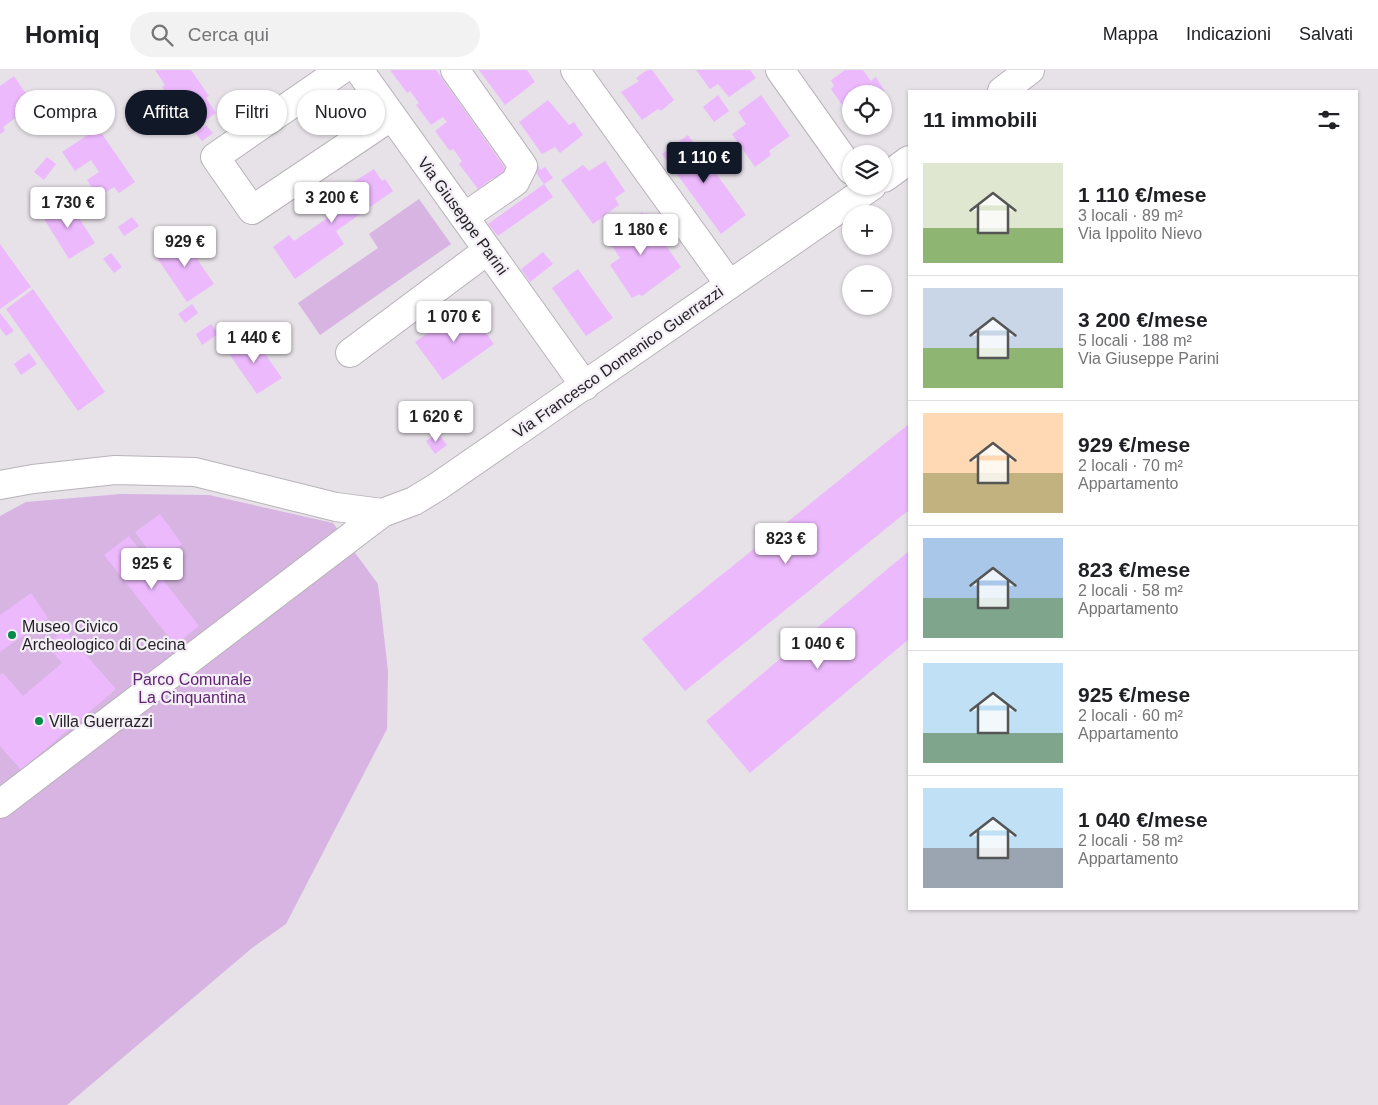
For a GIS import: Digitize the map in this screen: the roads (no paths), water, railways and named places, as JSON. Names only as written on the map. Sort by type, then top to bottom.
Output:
[{"type":"street","points":[[341,70],[215,158],[252,210],[392,116]]},
{"type":"street","name":"Via Giuseppe Parini","points":[[359,70],[586,386]]},
{"type":"street","points":[[455,70],[523,166],[515,182],[464,217]]},
{"type":"street","points":[[575,70],[729,284]]},
{"type":"street","points":[[780,70],[842,150]]},
{"type":"street","points":[[1003,90],[1030,70]]},
{"type":"street","name":"Via Francesco Domenico Guerrazzi","points":[[892,169],[908,161]]},
{"type":"street","name":"Via Francesco Domenico Guerrazzi","points":[[0,485],[33,479],[115,470],[195,472],[336,506],[382,513],[414,501],[437,487],[586,386],[849,195]]},
{"type":"street","points":[[350,353],[488,250]]},
{"type":"street","points":[[0,804],[382,513]]},
{"type":"place","name":"Museo Civico Archeologico di Cecina","points":[[12,635]]},
{"type":"place","name":"Villa Guerrazzi","points":[[39,721]]},
{"type":"park label","name":"Parco Comunale La Cinquantina","points":[[192,688]]}]
